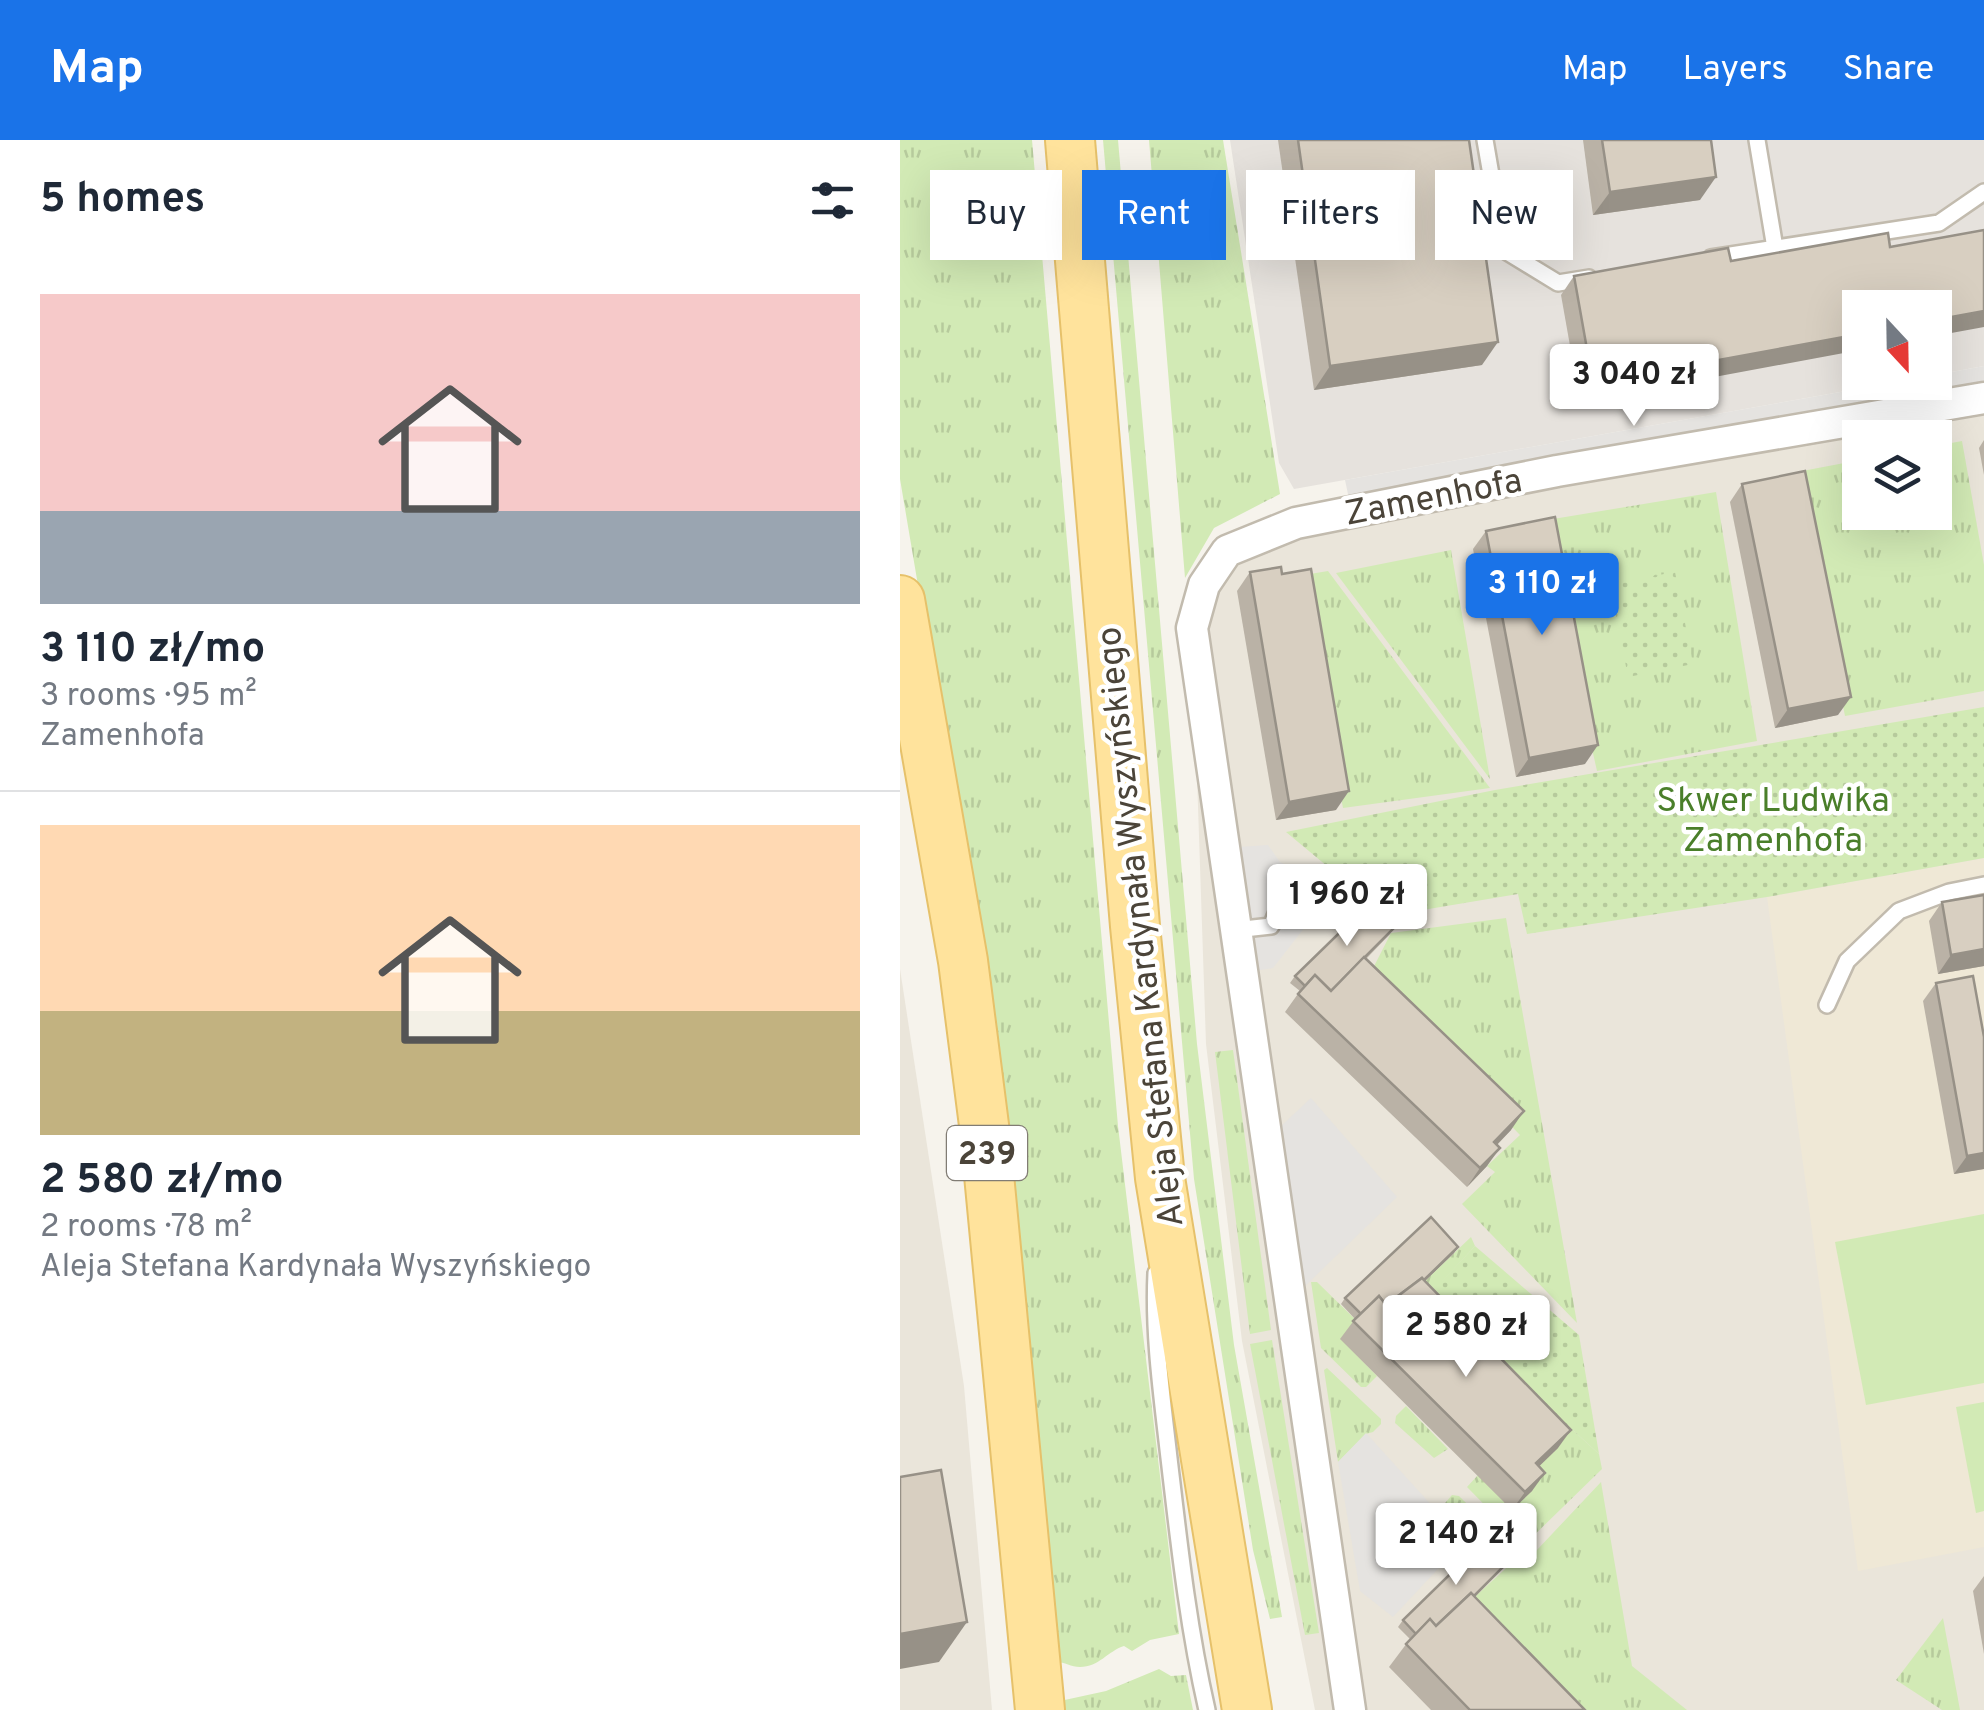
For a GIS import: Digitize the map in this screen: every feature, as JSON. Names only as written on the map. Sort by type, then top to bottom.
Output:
[{"type":"main road","name":"Aleja Stefana Kardynała Wyszyńskiego","points":[[1070,140],[1133,906],[1160,1178],[1246,1710]]},
{"type":"main road","name":"239","points":[[900,600],[960,943],[986,1133],[1040,1710]]},
{"type":"street","name":"Zamenhofa","points":[[1350,1710],[1192,628],[1204,584],[1228,551],[1296,523],[1557,472],[1984,398]]},
{"type":"lane","points":[[1485,140],[1504,250],[1558,283],[1612,274]]},
{"type":"lane","points":[[1757,140],[1775,248]]},
{"type":"lane","points":[[1703,259],[1939,223],[1984,192]]},
{"type":"lane","points":[[1235,930],[1270,926],[1289,884]]},
{"type":"lane","points":[[1828,1005],[1847,961],[1899,911],[1949,892],[1984,885]]},
{"type":"lane","points":[[1160,1178],[1154,1322],[1188,1624],[1207,1710]]},
{"type":"shaded area","points":[[1230,140],[1984,140],[1984,366],[1952,372],[1952,290],[1842,290],[1842,392],[1294,489],[1279,463],[1248,260],[1415,260],[1415,170],[1246,170],[1246,245]]},
{"type":"shaded area","points":[[1984,366],[1984,399],[1868,420],[1842,420],[1842,425],[1352,513],[1345,480],[1842,392],[1842,400],[1952,400],[1952,372]]},
{"type":"shaded area","points":[[1984,400],[1984,1710],[1315,1710],[1242,1341],[1206,1044],[1192,628],[1227,551],[1842,428],[1842,530],[1952,530],[1952,420],[1884,420]]},
{"type":"shaded area","points":[[1268,845],[1280,862],[1334,890],[1273,968],[1254,971],[1239,847]]},
{"type":"shaded area","points":[[1984,858],[1984,1547],[1858,1571],[1767,897]]},
{"type":"shaded area","points":[[900,969],[964,1386],[992,1710],[900,1710]]},
{"type":"shaded area","points":[[1311,1098],[1397,1197],[1302,1289],[1279,1128]]},
{"type":"shaded area","points":[[1366,1433],[1464,1541],[1393,1617],[1360,1591],[1338,1462]]},
{"type":"green space","points":[[900,140],[1032,140],[1035,170],[930,170],[930,260],[1042,260],[1118,1126],[1179,1634],[1150,1640],[1132,1651],[1124,1646],[1087,1666],[1056,1662],[1018,1215],[979,946],[900,479]]},
{"type":"green space","points":[[1103,140],[1118,140],[1121,170],[1106,170]]},
{"type":"green space","points":[[1149,140],[1223,140],[1280,494],[1214,528],[1185,578],[1159,260],[1226,260],[1226,170],[1151,170]]},
{"type":"green space","points":[[1114,260],[1128,260],[1197,1044],[1234,1345],[1282,1617],[1270,1619],[1253,1550],[1194,1179]]},
{"type":"green space","points":[[1962,441],[1984,565],[1984,691],[1845,716],[1797,472],[1842,463],[1842,530],[1952,530],[1952,443]]},
{"type":"green space","points":[[1716,492],[1757,741],[1597,771],[1541,521]]},
{"type":"green space","points":[[1451,550],[1490,779],[1336,573]]},
{"type":"green space","points":[[1328,571],[1490,788],[1343,808],[1298,576]]},
{"type":"green space","points":[[1675,572],[1693,664],[1628,677],[1610,584]]},
{"type":"green space","name":"Skwer Ludwika Zamenhofa","points":[[1984,707],[1984,858],[1767,897],[1527,934],[1518,894],[1387,916],[1286,832],[1495,790]]},
{"type":"green space","points":[[1506,918],[1577,1323],[1462,1204],[1495,1172],[1487,1166],[1520,1135],[1368,978],[1391,933]]},
{"type":"green space","points":[[1233,1050],[1271,1330],[1250,1334],[1215,1052]]},
{"type":"green space","points":[[1984,1214],[1984,1383],[1866,1405],[1835,1242]]},
{"type":"green space","points":[[1471,1237],[1475,1246],[1428,1297],[1599,1454],[1602,1469],[1524,1545],[1467,1487],[1478,1475],[1523,1482],[1557,1448],[1409,1296]]},
{"type":"green space","points":[[1475,1246],[1579,1335],[1599,1454],[1427,1297]]},
{"type":"green space","points":[[1311,1282],[1317,1282],[1358,1322],[1341,1339],[1377,1376],[1366,1387],[1361,1387],[1321,1348]]},
{"type":"green space","points":[[1272,1340],[1319,1633],[1305,1635],[1250,1344]]},
{"type":"green space","points":[[1327,1368],[1381,1419],[1373,1432],[1366,1434],[1338,1462],[1324,1370]]},
{"type":"green space","points":[[1984,1402],[1984,1511],[1976,1513],[1956,1407]]},
{"type":"green space","points":[[1406,1406],[1448,1449],[1434,1458],[1395,1423]]},
{"type":"green space","points":[[1601,1482],[1632,1666],[1687,1710],[1546,1710],[1454,1616],[1516,1559],[1531,1565],[1536,1551]]},
{"type":"green space","points":[[1452,1495],[1459,1496],[1507,1543],[1491,1563],[1439,1510]]},
{"type":"green space","points":[[1943,1618],[1960,1710],[1942,1710],[1896,1680]]},
{"type":"green space","points":[[1159,1669],[1171,1676],[1186,1675],[1193,1710],[1061,1710],[1060,1701],[1106,1691]]},
{"type":"building","points":[[1298,140],[1469,140],[1473,170],[1435,170],[1435,260],[1486,260],[1498,342],[1330,366],[1315,260],[1415,260],[1415,170],[1302,170]]},
{"type":"building","points":[[1602,140],[1711,140],[1716,177],[1610,192]]},
{"type":"building","points":[[1984,230],[1984,311],[1952,317],[1952,290],[1842,290],[1842,337],[1593,383],[1574,276],[1728,248],[1731,261],[1888,233],[1890,247]]},
{"type":"building","points":[[1805,471],[1851,697],[1788,709],[1742,484]]},
{"type":"building","points":[[1555,517],[1598,745],[1529,758],[1486,531]]},
{"type":"building","points":[[1281,567],[1282,574],[1311,569],[1349,791],[1289,802],[1250,572]]},
{"type":"building","points":[[1984,895],[1984,949],[1951,955],[1942,902]]},
{"type":"building","points":[[1368,905],[1396,926],[1331,991],[1315,975],[1305,986],[1295,976]]},
{"type":"building","points":[[1364,957],[1524,1111],[1494,1142],[1500,1148],[1480,1168],[1298,994],[1315,975],[1331,991]]},
{"type":"building","points":[[1973,976],[1984,1037],[1984,1153],[1967,1156],[1936,983]]},
{"type":"building","points":[[1431,1217],[1458,1247],[1424,1280],[1386,1305],[1379,1296],[1361,1314],[1345,1298]]},
{"type":"building","points":[[1422,1278],[1571,1430],[1536,1463],[1545,1473],[1525,1492],[1353,1321],[1379,1296],[1386,1305]]},
{"type":"building","points":[[941,1470],[967,1622],[900,1634],[900,1477]]},
{"type":"building","points":[[1482,1543],[1505,1565],[1436,1626],[1430,1619],[1416,1634],[1403,1620]]},
{"type":"building","points":[[1471,1593],[1585,1710],[1470,1710],[1406,1644],[1430,1619],[1436,1626]]}]
